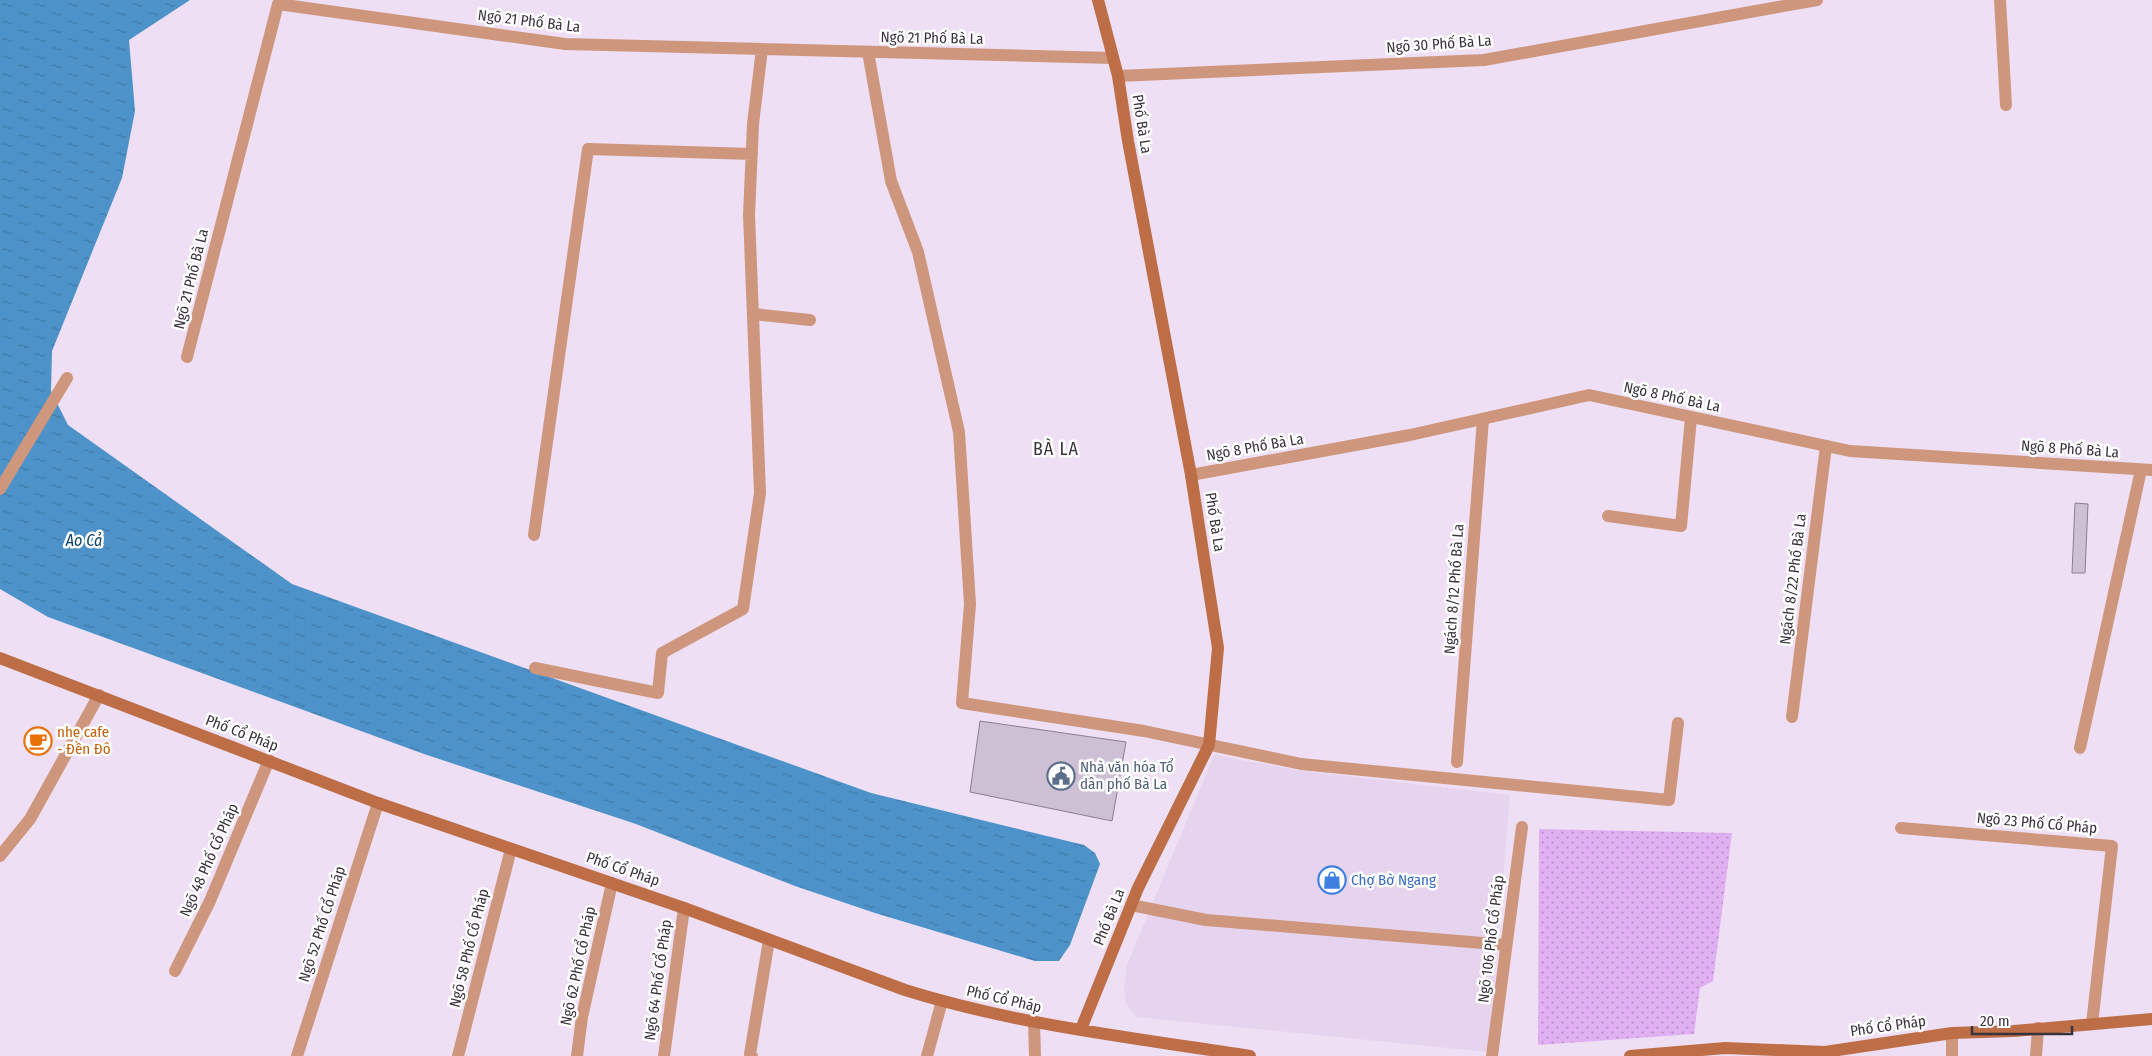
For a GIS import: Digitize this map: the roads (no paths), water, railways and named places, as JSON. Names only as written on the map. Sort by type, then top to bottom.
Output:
[{"type":"main road","name":"Phố Bà La","points":[[1081,1029],[1132,905],[1210,745],[1218,648],[1191,475],[1130,150],[1118,76],[1098,0]]},
{"type":"main road","name":"Phố Cổ Pháp","points":[[0,658],[378,803],[684,908],[942,1001],[1034,1022],[1250,1056]]},
{"type":"main road","name":"Phố Cổ Pháp","points":[[1630,1056],[1725,1052],[1825,1054],[1952,1033],[2152,1019]]},
{"type":"street","name":"Ngõ 30 Phố Bà La","points":[[1118,76],[1484,60],[1817,0]]},
{"type":"street","points":[[2000,0],[2006,105]]},
{"type":"street","name":"Ngõ 21 Phố Bà La","points":[[188,357],[278,4],[565,44],[1112,58]]},
{"type":"street","points":[[536,668],[658,693],[662,653],[743,609],[760,493],[749,216],[753,124],[762,49]]},
{"type":"street","points":[[868,52],[891,181],[918,252],[959,432],[970,604],[962,703],[1144,730],[1301,764],[1669,800],[1678,723]]},
{"type":"street","points":[[534,535],[588,148],[752,154]]},
{"type":"street","points":[[753,314],[810,320]]},
{"type":"street","points":[[0,489],[68,378]]},
{"type":"street","name":"Ngõ 8 Phố Bà La","points":[[1191,475],[1410,435],[1588,395],[1850,451],[2146,470]]},
{"type":"street","points":[[1608,516],[1681,526],[1691,418]]},
{"type":"street","name":"Ngách 8/12 Phố Bà La","points":[[1457,762],[1484,419]]},
{"type":"street","name":"Ngách 8/22 Phố Bà La","points":[[1792,717],[1826,446]]},
{"type":"street","points":[[2080,748],[2146,470]]},
{"type":"street","points":[[0,856],[30,818],[99,695]]},
{"type":"street","name":"Ngõ 48 Phố Cổ Pháp","points":[[175,971],[210,901],[269,760]]},
{"type":"street","name":"Ngõ 52 Phố Cổ Pháp","points":[[297,1056],[378,803]]},
{"type":"street","name":"Ngõ 106 Phố Cổ Pháp","points":[[1492,1056],[1522,826]]},
{"type":"street","name":"Ngõ 23 Phố Cổ Pháp","points":[[1901,828],[2112,846],[2092,1024]]},
{"type":"street","name":"Ngõ 58 Phố Cổ Pháp","points":[[458,1056],[511,849]]},
{"type":"street","name":"Ngõ 62 Phố Cổ Pháp","points":[[578,1056],[582,1017],[612,883]]},
{"type":"street","points":[[1132,905],[1206,920],[1506,944]]},
{"type":"street","name":"Ngõ 64 Phố Cổ Pháp","points":[[664,1056],[684,908]]},
{"type":"street","points":[[752,1056],[750,1054],[769,940]]},
{"type":"street","points":[[927,1056],[942,1001]]},
{"type":"street","points":[[1034,1022],[1035,1056]]},
{"type":"street","points":[[2036,1056],[2038,1028]]},
{"type":"street","points":[[1952,1033],[1952,1056]]},
{"type":"water","name":"Ao Cả","points":[[0,0],[190,0],[129,40],[135,111],[122,178],[52,351],[51,391],[68,425],[292,584],[871,793],[1084,845],[1095,853],[1100,864],[1070,945],[1059,961],[1035,961],[875,913],[795,886],[636,824],[424,754],[48,617],[0,589]]},
{"type":"place","name":"nhẹ cafe - Đền Đô","points":[[38,741]]},
{"type":"place","name":"Nhà văn hóa Tổ dân phố Bà La","points":[[1061,776]]},
{"type":"place","name":"Chợ Bờ Ngang","points":[[1332,880]]},
{"type":"district","name":"BÀ LA","points":[[1056,449]]}]
